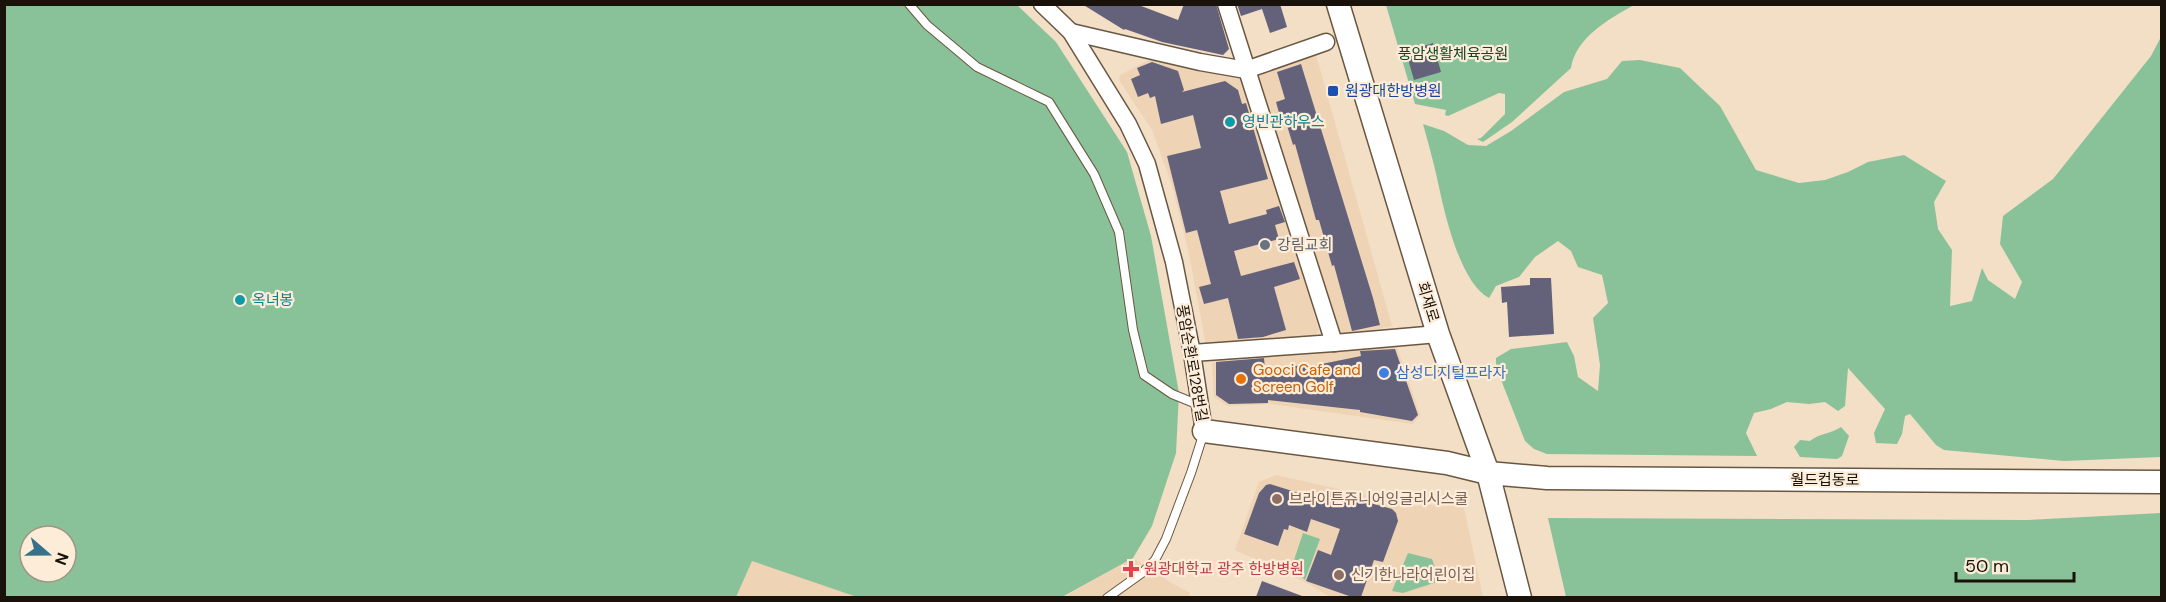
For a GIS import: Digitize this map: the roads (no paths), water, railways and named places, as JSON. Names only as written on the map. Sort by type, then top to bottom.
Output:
[{"type":"street","name":"풍암순환로128번길","points":[[1042,4],[1071,32],[1128,124],[1147,164],[1174,262],[1192,353],[1204,431],[1447,463],[1488,473]]},
{"type":"street","points":[[1226,4],[1334,343]]},
{"type":"street","name":"회재로","points":[[1338,4],[1438,334],[1488,473],[1520,597]]},
{"type":"street","points":[[1071,32],[1200,62],[1246,70],[1326,42]]},
{"type":"street","points":[[1192,353],[1438,334]]},
{"type":"street","name":"월드컵동로","points":[[1488,473],[1547,478],[2162,482]]},
{"type":"lane","points":[[909,4],[927,25],[977,67],[1049,102],[1094,174],[1119,232],[1133,330],[1144,375],[1172,394],[1199,405]]},
{"type":"lane","points":[[1107,597],[1142,573],[1155,560],[1166,539],[1204,431]]},
{"type":"place","name":"원광대한방병원","points":[[1333,91]]},
{"type":"place","name":"영빈관하우스","points":[[1230,122]]},
{"type":"place","name":"강림교회","points":[[1265,245]]},
{"type":"place","name":"옥녀봉","points":[[240,300]]},
{"type":"place","name":"삼성디지털프라자","points":[[1384,373]]},
{"type":"place","name":"Gooci Cafe and Screen Golf","points":[[1241,379]]},
{"type":"place","name":"브라이튼쥬니어잉글리시스쿨","points":[[1277,499]]},
{"type":"place","name":"원광대학교 광주 한방병원","points":[[1131,569]]},
{"type":"place","name":"신기한나라어린이집","points":[[1339,575]]},
{"type":"park label","name":"풍암생활체육공원","points":[[1453,54]]}]
